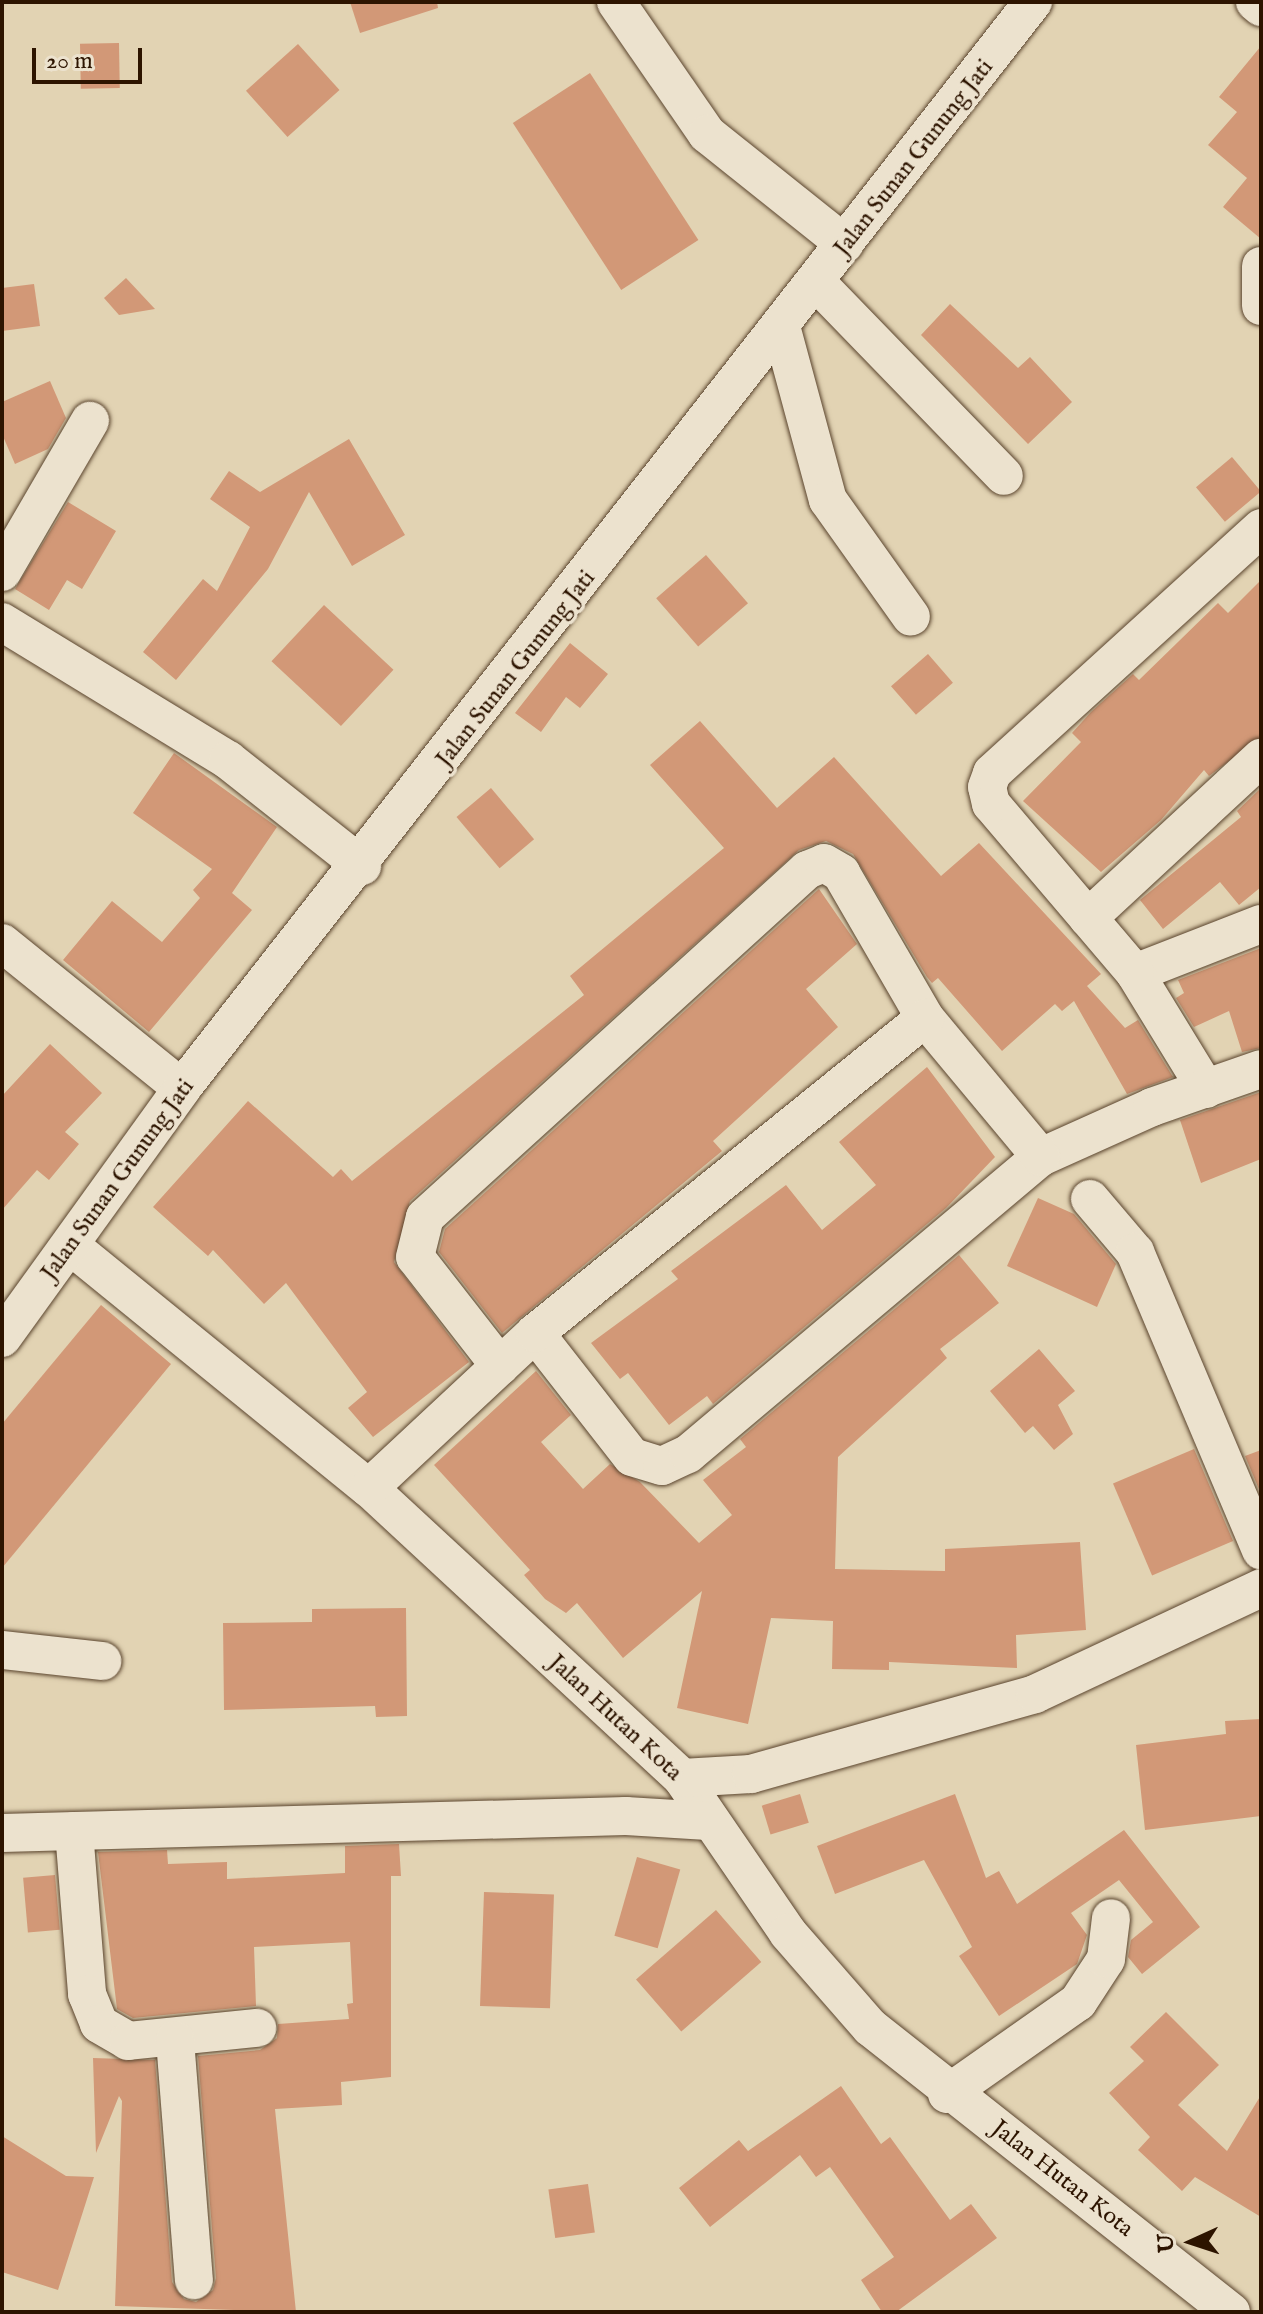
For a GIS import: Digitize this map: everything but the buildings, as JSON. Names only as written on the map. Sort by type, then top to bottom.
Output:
[{"type":"street","points":[[616,2],[707,134],[845,244]]},
{"type":"street","name":"Jalan Sunan Gunung Jati","points":[[2,1338],[72,1247],[182,1088],[362,866],[818,284],[845,244],[1033,2]]},
{"type":"street","points":[[1255,2],[1261,7]]},
{"type":"street","points":[[1261,266],[1261,306]]},
{"type":"street","points":[[818,284],[1004,476]]},
{"type":"street","points":[[782,330],[828,500],[911,617]]},
{"type":"street","points":[[2,572],[90,421]]},
{"type":"street","points":[[1206,1089],[1135,973],[991,804],[992,773],[1261,528]]},
{"type":"street","points":[[2,622],[228,760],[362,866]]},
{"type":"street","points":[[1088,918],[1261,758]]},
{"type":"street","points":[[500,1366],[415,1257],[425,1217],[807,870],[824,863],[841,873],[925,1018],[1041,1157]]},
{"type":"street","points":[[1135,973],[1261,924]]},
{"type":"street","points":[[2,943],[182,1088]]},
{"type":"street","points":[[369,1488],[535,1333],[925,1018]]},
{"type":"street","points":[[535,1333],[632,1457],[662,1466],[688,1454],[1041,1157],[1261,1069]]},
{"type":"street","points":[[1090,1199],[1135,1252],[1261,1551]]},
{"type":"street","name":"Jalan Hutan Kota","points":[[72,1247],[369,1488],[682,1778],[708,1821],[808,1957],[870,2027],[947,2094],[1031,2151],[1231,2312]]},
{"type":"street","points":[[682,1778],[751,1774],[1035,1694],[1261,1588]]},
{"type":"street","points":[[2,1650],[102,1661]]},
{"type":"street","points":[[2,1833],[626,1816],[708,1821]]},
{"type":"street","points":[[74,1831],[92,2012],[128,2041],[175,2040],[257,2028]]},
{"type":"street","points":[[947,2094],[1078,2002],[1106,1959],[1111,1918]]},
{"type":"street","points":[[175,2040],[194,2280]]}]
